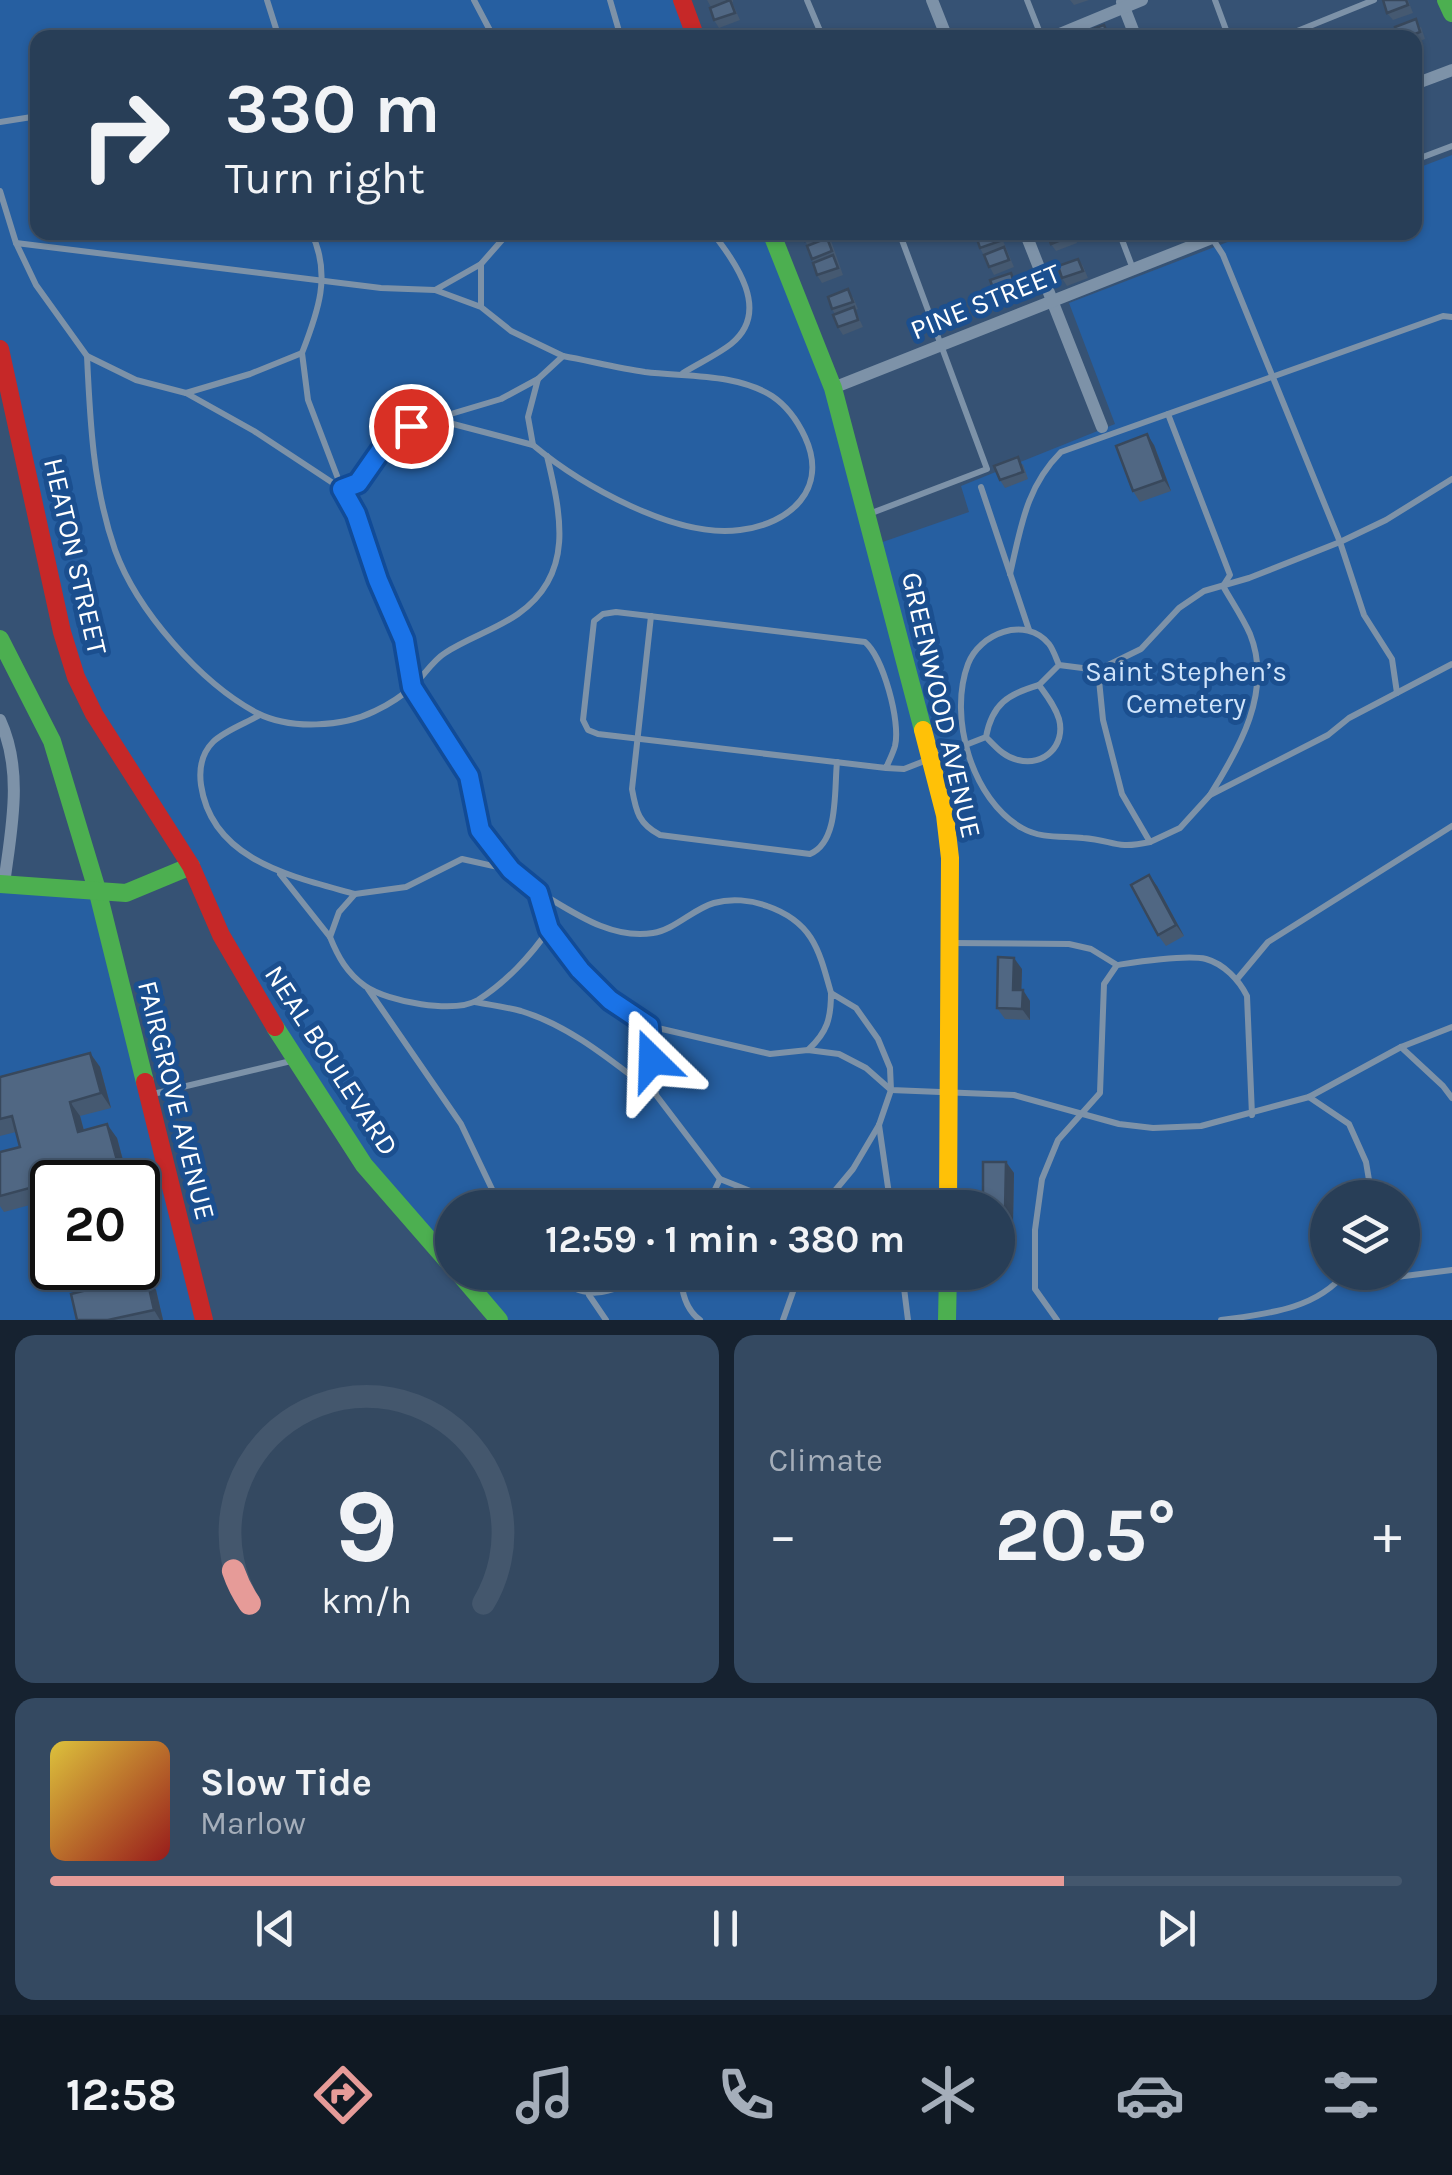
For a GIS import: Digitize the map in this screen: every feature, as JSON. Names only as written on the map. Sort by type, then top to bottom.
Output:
[{"type":"main road","points":[[682,0],[693,30]]},
{"type":"main road","points":[[1446,0],[1452,13]]},
{"type":"main road","name":"GREENWOOD AVENUE","points":[[775,240],[833,388],[944,815],[950,858],[948,1190]]},
{"type":"main road","name":"HEATON STREET","points":[[0,349],[62,632],[76,677],[109,742],[191,866]]},
{"type":"main road","name":"FAIRGROVE AVENUE","points":[[0,638],[52,742],[98,893],[204,1320]]},
{"type":"main road","points":[[2,884],[126,893],[191,866]]},
{"type":"main road","name":"NEAL BOULEVARD","points":[[191,866],[221,935],[250,988],[334,1122],[364,1164],[435,1246]]},
{"type":"main road","points":[[473,1290],[498,1320]]},
{"type":"main road","points":[[947,1320],[948,1290]]},
{"type":"street","points":[[932,0],[944,30]]},
{"type":"street","points":[[1067,30],[1123,4],[1142,0]]},
{"type":"street","points":[[1123,4],[1133,30]]},
{"type":"street","points":[[1422,81],[1452,70]]},
{"type":"street","points":[[1028,240],[1102,428]]},
{"type":"street","name":"PINE STREET","points":[[833,388],[1202,240]]},
{"type":"street","points":[[0,720],[10,744],[7,769],[15,796],[2,884]]},
{"type":"lane","points":[[267,0],[277,30]]},
{"type":"lane","points":[[474,0],[490,30]]},
{"type":"lane","points":[[610,0],[619,30]]},
{"type":"lane","points":[[807,0],[819,30]]},
{"type":"lane","points":[[1028,0],[1039,30]]},
{"type":"lane","points":[[1215,0],[1226,30]]},
{"type":"lane","points":[[1300,30],[1374,0]]},
{"type":"lane","points":[[0,122],[30,117]]},
{"type":"lane","points":[[1422,157],[1452,146]]},
{"type":"lane","points":[[0,190],[16,243],[36,286],[87,356],[136,380],[186,394],[254,431],[342,489]]},
{"type":"lane","points":[[315,240],[324,279],[316,317],[302,353],[308,400],[404,640],[412,687],[469,776],[480,830],[511,870],[538,892],[587,921],[626,934],[656,933],[717,902],[753,900],[790,914],[812,937],[831,993],[825,1034],[808,1050]]},
{"type":"lane","points":[[434,290],[482,264],[502,240]]},
{"type":"lane","points":[[682,374],[734,342],[748,318],[748,288],[738,266],[718,240]]},
{"type":"lane","points":[[867,515],[987,469],[902,240]]},
{"type":"lane","points":[[1122,240],[1133,270]]},
{"type":"lane","points":[[1214,240],[1340,542],[1364,615],[1392,659],[1397,693]]},
{"type":"lane","points":[[16,243],[381,288],[434,290],[480,307],[511,331],[562,356],[738,383],[772,396],[798,421],[812,452],[812,480],[800,505],[773,522],[738,531],[688,527],[628,504],[533,445],[434,418]]},
{"type":"lane","points":[[480,307],[482,264]]},
{"type":"lane","points":[[1010,574],[1024,514],[1040,472],[1061,452],[1444,316],[1452,317]]},
{"type":"lane","points":[[186,394],[302,353]]},
{"type":"lane","points":[[87,356],[92,444],[116,552],[139,597],[175,644],[214,684],[260,715],[296,723],[335,724],[375,712],[412,687],[443,654],[521,613],[552,581],[560,548],[557,500],[546,456]]},
{"type":"lane","points":[[342,489],[358,483],[388,440],[411,426],[501,399],[538,379],[562,356]]},
{"type":"lane","points":[[533,445],[528,417],[538,379]]},
{"type":"lane","points":[[1168,414],[1230,574],[1223,586]]},
{"type":"lane","points":[[1059,664],[1098,670],[1141,649],[1179,608],[1204,591],[1340,542],[1386,520],[1452,479]]},
{"type":"lane","points":[[981,488],[1030,630],[1048,643],[1059,664]]},
{"type":"lane","points":[[1030,630],[1003,631],[993,636],[982,642],[968,663],[962,698],[965,744],[979,780],[997,807],[1022,828],[1046,836],[1088,838],[1124,848],[1150,842],[1180,828],[1210,795],[1237,752],[1254,710],[1257,671],[1251,636],[1223,586]]},
{"type":"lane","points":[[886,768],[896,744],[895,724],[880,658],[865,642],[616,612],[603,614],[594,621],[583,720],[588,730],[598,734],[886,768],[904,769],[986,738]]},
{"type":"lane","points":[[652,616],[632,790],[636,813],[646,828],[660,835],[810,854],[822,849],[829,837],[837,762]]},
{"type":"lane","points":[[986,738],[990,716],[1000,702],[1039,685],[1059,664]]},
{"type":"lane","points":[[1210,795],[1328,735],[1349,718],[1452,664]]},
{"type":"lane","points":[[1098,670],[1103,720],[1122,794],[1150,842]]},
{"type":"lane","points":[[986,738],[1004,755],[1020,761],[1037,761],[1052,753],[1060,740],[1060,723],[1053,704],[1039,685]]},
{"type":"lane","points":[[260,715],[212,742],[198,769],[203,800],[227,840],[280,874],[355,894],[406,886],[462,859],[511,870]]},
{"type":"lane","points":[[1238,978],[1268,942],[1452,826]]},
{"type":"lane","points":[[280,874],[330,937],[342,964],[367,988],[461,1124],[492,1190]]},
{"type":"lane","points":[[538,892],[549,929],[580,970],[610,1000],[649,1026],[770,1054],[808,1050],[839,1054],[866,1068],[891,1090],[1014,1095],[1118,1124],[1153,1128],[1201,1126],[1252,1114],[1309,1097],[1400,1047],[1452,1026]]},
{"type":"lane","points":[[330,937],[338,912],[355,894]]},
{"type":"lane","points":[[475,1002],[534,952],[549,929]]},
{"type":"lane","points":[[950,943],[1070,944],[1091,948],[1116,965],[1206,959],[1238,978],[1248,996],[1252,1114]]},
{"type":"lane","points":[[1056,1320],[1036,1289],[1035,1230],[1042,1179],[1058,1140],[1100,1092],[1104,984],[1116,965]]},
{"type":"lane","points":[[367,988],[420,1005],[475,1002],[522,1011],[556,1025],[656,1094],[720,1178],[747,1190]]},
{"type":"lane","points":[[831,993],[856,1008],[878,1039],[890,1068],[891,1090],[879,1125],[836,1190]]},
{"type":"lane","points":[[649,1026],[656,1094]]},
{"type":"lane","points":[[1400,1047],[1452,1098]]},
{"type":"lane","points":[[148,1095],[298,1060]]},
{"type":"lane","points":[[1309,1097],[1349,1124],[1366,1162],[1369,1180]]},
{"type":"lane","points":[[879,1125],[889,1190]]},
{"type":"lane","points":[[714,1190],[720,1178]]},
{"type":"lane","points":[[1420,1274],[1452,1270]]},
{"type":"lane","points":[[577,1290],[589,1295],[606,1320]]},
{"type":"lane","points":[[589,1295],[615,1290]]},
{"type":"lane","points":[[681,1290],[691,1314],[700,1320]]},
{"type":"lane","points":[[783,1320],[794,1290]]},
{"type":"lane","points":[[904,1290],[908,1320]]},
{"type":"lane","points":[[1221,1320],[1286,1310],[1325,1290]]},
{"type":"green space","name":"Saint Stephen’s Cemetery","points":[[0,0],[682,0],[693,30],[30,30],[30,240],[774,240],[833,388],[874,545],[969,512],[961,486],[1115,424],[1069,303],[1233,240],[1422,240],[1422,166],[1452,155],[1452,1320],[499,1320],[473,1290],[1015,1290],[1015,1190],[435,1190],[435,1246],[364,1165],[76,677],[0,349]]},
{"type":"green space","points":[[0,884],[98,893],[204,1320],[0,1320]]},
{"type":"building","points":[[730,0],[735,13],[714,20],[710,8]]},
{"type":"building","points":[[1383,0],[1406,0],[1408,5],[1387,13]]},
{"type":"building","points":[[1416,19],[1419,30],[1396,30],[1395,27]]},
{"type":"building","points":[[828,240],[832,251],[812,259],[807,246]]},
{"type":"building","points":[[977,240],[1000,240],[1000,241],[980,248]]},
{"type":"building","points":[[1004,247],[1009,260],[989,267],[984,255]]},
{"type":"building","points":[[833,255],[838,268],[817,275],[813,263]]},
{"type":"building","points":[[1078,259],[1083,271],[1062,278],[1058,266]]},
{"type":"building","points":[[1011,273],[1015,285],[995,293],[990,280]]},
{"type":"building","points":[[848,289],[853,302],[832,309],[828,297]]},
{"type":"building","points":[[854,307],[858,320],[838,327],[833,315]]},
{"type":"building","points":[[1147,434],[1164,480],[1133,491],[1116,446]]},
{"type":"building","points":[[1018,457],[1023,472],[1000,480],[994,466]]},
{"type":"building","points":[[1149,875],[1176,925],[1158,935],[1131,885]]},
{"type":"building","points":[[998,957],[1014,958],[1013,990],[1023,990],[1022,1009],[997,1008]]},
{"type":"building","points":[[90,1053],[101,1093],[70,1102],[78,1132],[107,1124],[117,1160],[30,1160],[30,1188],[0,1196],[0,1152],[20,1147],[12,1116],[0,1119],[0,1077]]},
{"type":"building","points":[[983,1162],[1006,1162],[1005,1190],[983,1190]]},
{"type":"building","points":[[87,1290],[149,1290],[154,1310],[108,1320],[77,1320],[71,1294]]},
{"type":"traffic: fast","points":[[1446,0],[1452,13]]},
{"type":"traffic: fast","points":[[774,240],[833,388],[923,730]]},
{"type":"traffic: fast","points":[[0,639],[52,741],[98,893],[145,1082]]},
{"type":"traffic: fast","points":[[0,884],[126,893],[191,866]]},
{"type":"traffic: fast","points":[[275,1027],[364,1165],[435,1246]]},
{"type":"traffic: fast","points":[[473,1290],[499,1320]]},
{"type":"traffic: fast","points":[[947,1320],[948,1290]]},
{"type":"traffic: slow","points":[[923,730],[945,815],[950,858],[948,1190]]},
{"type":"traffic: jam","points":[[682,0],[693,30]]},
{"type":"traffic: jam","points":[[0,349],[62,632],[76,677],[94,714],[191,866],[221,935],[275,1027]]},
{"type":"traffic: jam","points":[[145,1082],[204,1320]]},
{"type":"route","points":[[411,426],[388,440],[358,483],[342,489],[356,514],[404,640],[412,687],[469,776],[480,830],[511,870],[538,892],[549,929],[580,970],[610,1000],[649,1026],[652,1060]]}]
